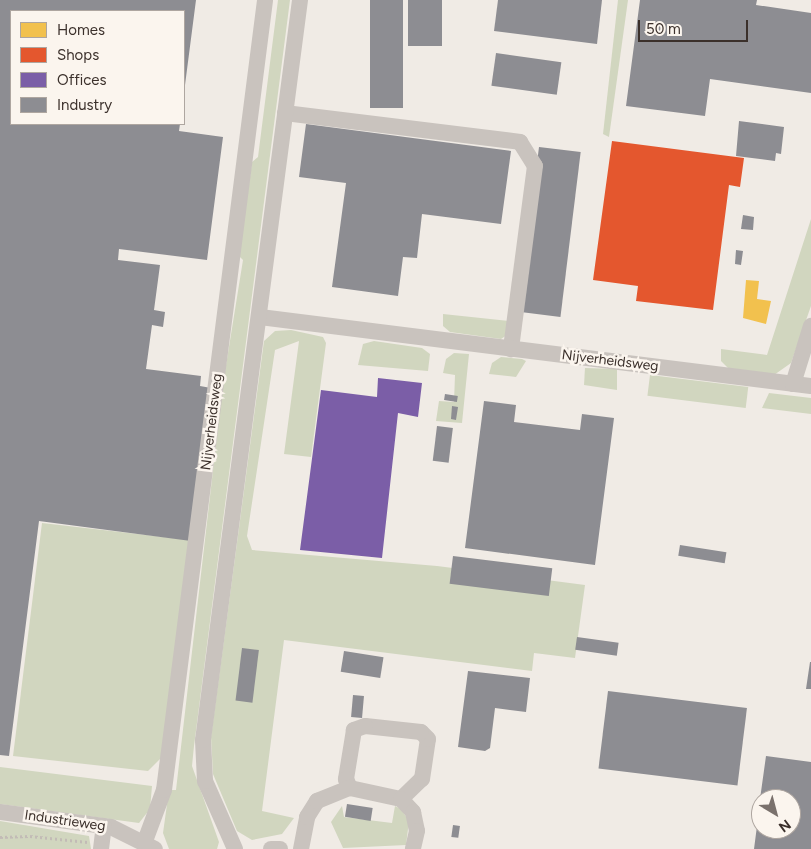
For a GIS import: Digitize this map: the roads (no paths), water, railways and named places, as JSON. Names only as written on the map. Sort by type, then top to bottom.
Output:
[{"type":"street","name":"Nijverheidsweg","points":[[150,845],[164,790],[265,0]]},
{"type":"street","points":[[235,849],[205,781],[203,747],[300,0]]},
{"type":"street","points":[[285,113],[520,142],[535,166],[512,349]]},
{"type":"street","name":"Nijverheidsweg","points":[[260,317],[811,386]]},
{"type":"street","points":[[793,384],[811,326]]},
{"type":"street","points":[[350,788],[346,779],[354,730],[364,726],[420,732],[428,739],[428,750],[422,779],[416,790],[401,799]]},
{"type":"street","points":[[302,849],[307,817],[317,801],[350,788],[401,799],[413,812],[417,831],[413,849]]},
{"type":"street","name":"Industrieweg","points":[[0,812],[104,826],[150,845]]},
{"type":"street","points":[[101,847],[104,826]]},
{"type":"street","points":[[271,849],[280,849]]}]
